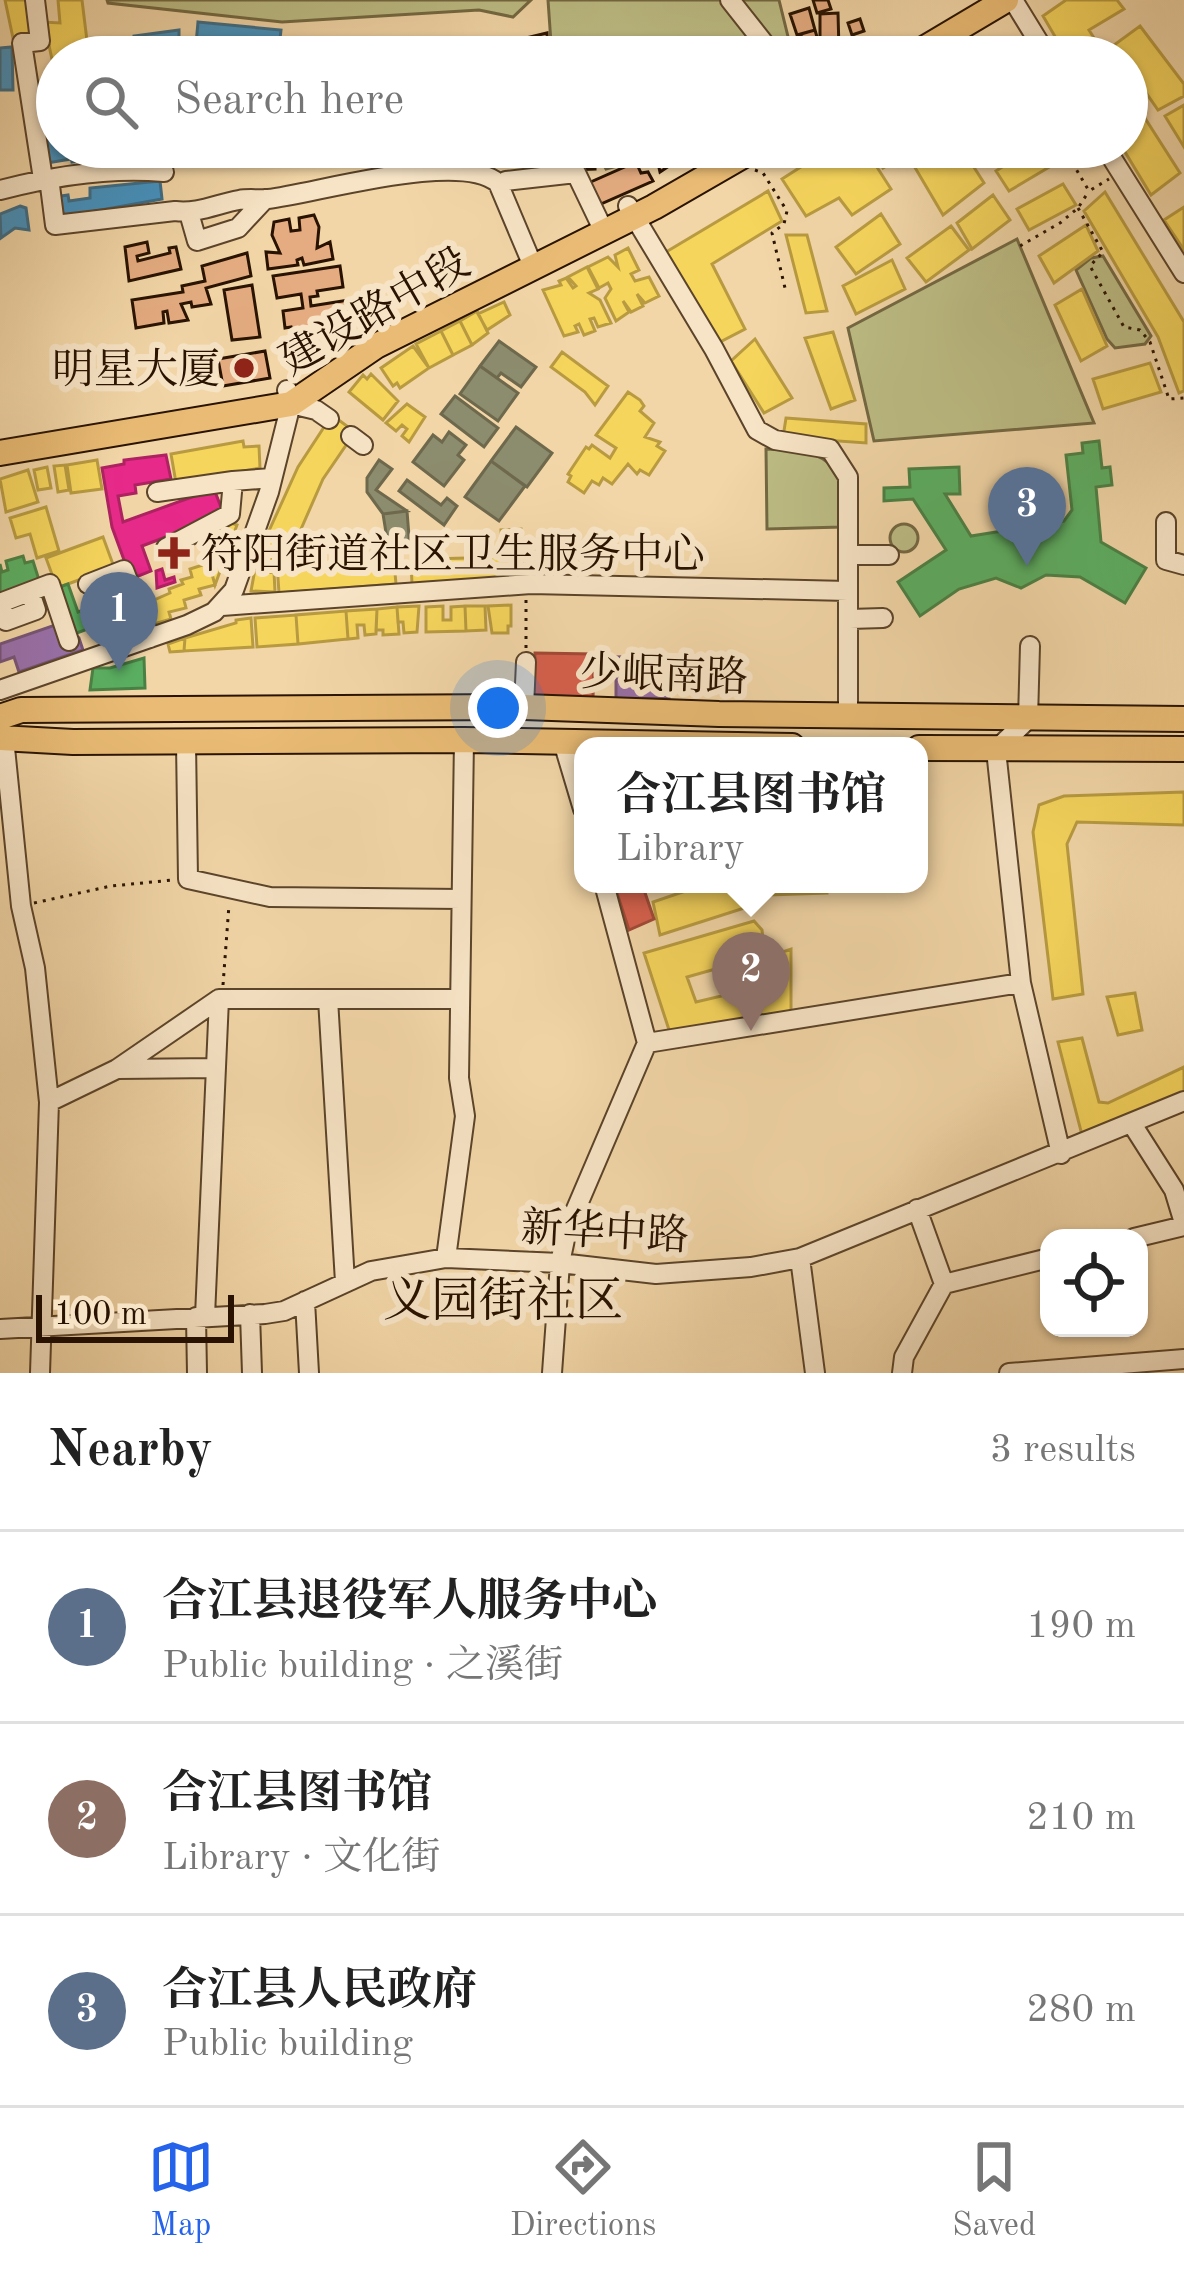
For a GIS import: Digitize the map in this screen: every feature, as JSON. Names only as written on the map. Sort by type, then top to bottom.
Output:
[{"type":"main road","points":[[920,36],[981,0]]},
{"type":"main road","points":[[947,36],[1010,0]]},
{"type":"main road","name":"建设路中段","points":[[531,260],[598,221],[631,212],[679,168]]},
{"type":"main road","name":"建设路中段","points":[[0,454],[289,397],[369,332],[631,212],[709,168]]},
{"type":"main road","name":"建设路中段","points":[[0,440],[289,397]]},
{"type":"main road","name":"少岷南路","points":[[1,731],[21,710],[524,707],[1184,719]]},
{"type":"main road","points":[[331,709],[322,726],[331,742]]},
{"type":"main road","points":[[921,716],[929,732],[926,737]]},
{"type":"main road","name":"少岷南路","points":[[1,731],[186,743],[574,742]]},
{"type":"main road","points":[[928,748],[1184,749]]},
{"type":"street","points":[[35,0],[39,36]]},
{"type":"street","points":[[1010,0],[1034,36]]},
{"type":"street","points":[[734,2],[759,36]]},
{"type":"street","points":[[36,42],[22,44],[36,122]]},
{"type":"street","points":[[44,168],[55,225],[188,213],[243,199],[266,200],[421,171],[487,175],[498,183],[531,260]]},
{"type":"street","points":[[1118,168],[1184,273]]},
{"type":"street","points":[[0,190],[46,178],[164,172]]},
{"type":"street","points":[[506,181],[576,172],[598,221]]},
{"type":"street","points":[[188,213],[197,241],[238,228],[266,200]]},
{"type":"street","points":[[631,212],[757,430],[775,440],[830,449],[848,477],[848,715]]},
{"type":"street","points":[[0,690],[73,653],[150,638],[222,606],[234,590],[272,478],[289,397],[329,419]]},
{"type":"street","points":[[157,492],[272,478]]},
{"type":"street","points":[[166,548],[230,514],[233,481]]},
{"type":"street","points":[[1166,522],[1166,560],[1184,565]]},
{"type":"street","points":[[849,555],[889,555]]},
{"type":"street","points":[[88,584],[124,570],[150,638]]},
{"type":"street","points":[[0,604],[50,584],[73,653]]},
{"type":"street","points":[[222,606],[526,584],[848,591]]},
{"type":"street","points":[[850,619],[883,618]]},
{"type":"street","points":[[1030,646],[1028,719],[996,750],[1021,983],[1060,1154]]},
{"type":"street","points":[[524,707],[526,662]]},
{"type":"street","points":[[1,731],[49,1102],[40,1373]]},
{"type":"street","points":[[446,1258],[465,1116],[459,1078],[464,740]]},
{"type":"street","points":[[563,742],[574,779]]},
{"type":"street","points":[[186,743],[188,879],[270,897],[461,899]]},
{"type":"street","points":[[552,1373],[567,1231],[647,1043],[606,893]]},
{"type":"street","points":[[0,910],[21,906]]},
{"type":"street","points":[[647,1043],[1021,983]]},
{"type":"street","points":[[49,1102],[117,1070],[220,999],[460,999]]},
{"type":"street","points":[[197,1373],[220,999]]},
{"type":"street","points":[[328,999],[345,1282]]},
{"type":"street","points":[[117,1070],[216,1068]]},
{"type":"street","name":"新华中路","points":[[0,1329],[284,1311],[371,1271],[446,1258],[560,1263],[656,1274],[752,1267],[800,1258],[1184,1101]]},
{"type":"street","points":[[1132,1124],[1174,1190],[1184,1225],[1148,1234]]},
{"type":"street","points":[[917,1209],[944,1284]]},
{"type":"street","points":[[800,1258],[815,1373]]},
{"type":"street","points":[[902,1373],[904,1357],[944,1284],[1040,1260]]},
{"type":"street","points":[[305,1301],[309,1373]]},
{"type":"street","points":[[250,1315],[252,1373]]},
{"type":"street","points":[[1009,1373],[1184,1359]]},
{"type":"path","points":[[733,168],[734,172],[763,173],[788,211],[784,224],[772,233],[785,288]]},
{"type":"path","points":[[1075,168],[1089,191]]},
{"type":"path","points":[[1020,246],[1078,208],[1089,191],[1121,172]]},
{"type":"path","points":[[1078,208],[1103,252],[1090,266],[1124,327],[1140,331],[1150,343],[1169,398],[1184,398]]},
{"type":"path","points":[[526,584],[526,662]]},
{"type":"path","points":[[21,906],[111,886],[188,879]]},
{"type":"path","points":[[220,999],[230,887]]},
{"type":"green space","points":[[107,0],[531,0],[513,17],[479,10],[282,22]]},
{"type":"green space","points":[[548,0],[779,0],[788,36],[551,36]]},
{"type":"green space","points":[[1017,239],[1094,423],[874,441],[848,328]]},
{"type":"green space","points":[[1103,256],[1151,336],[1145,344],[1115,348],[1107,339],[1076,270],[1091,258]]},
{"type":"green space","points":[[766,449],[806,452],[839,472],[842,527],[767,529]]},
{"type":"green space","points":[[904,524],[914,528],[918,538],[914,548],[904,552],[894,548],[890,538],[894,528]]},
{"type":"building: Homes","points":[[5,0],[29,0],[34,35],[13,38]]},
{"type":"building: Homes","points":[[58,0],[82,0],[86,36],[47,36],[44,22],[60,23]]},
{"type":"building: Homes","points":[[1066,0],[1117,0],[1124,9],[1089,30],[1093,36],[1055,36],[1043,16]]},
{"type":"building: Homes","points":[[1140,26],[1148,36],[1126,36]]},
{"type":"building: Homes","points":[[1148,37],[1184,84],[1184,96],[1158,110],[1148,95]]},
{"type":"building: Homes","points":[[1184,105],[1184,147],[1165,116]]},
{"type":"building: Homes","points":[[1148,123],[1180,173],[1151,195],[1135,168],[1148,168]]},
{"type":"building: Homes","points":[[799,168],[878,168],[891,189],[852,215],[839,198],[806,216],[782,179]]},
{"type":"building: Homes","points":[[915,168],[974,168],[984,183],[943,215]]},
{"type":"building: Homes","points":[[1001,168],[1048,168],[1009,191],[996,171]]},
{"type":"building: Homes","points":[[1063,184],[1076,205],[1029,230],[1017,209]]},
{"type":"building: Homes","points":[[768,191],[782,221],[712,264],[745,329],[720,342],[666,252]]},
{"type":"building: Homes","points":[[1105,192],[1184,322],[1184,391],[1179,393],[1158,337],[1084,211]]},
{"type":"building: Homes","points":[[993,195],[1010,220],[972,249],[957,223]]},
{"type":"building: Homes","points":[[1184,207],[1184,250],[1164,220]]},
{"type":"building: Homes","points":[[881,214],[900,244],[856,274],[836,247]]},
{"type":"building: Homes","points":[[1086,225],[1098,251],[1054,283],[1039,256]]},
{"type":"building: Homes","points":[[951,226],[969,250],[926,282],[907,258]]},
{"type":"building: Homes","points":[[786,235],[807,235],[827,311],[806,313]]},
{"type":"building: Homes","points":[[628,248],[639,270],[631,274],[635,281],[649,277],[659,296],[645,303],[637,294],[643,306],[631,312],[623,301],[629,312],[616,321],[605,298],[611,289],[608,283],[599,288],[588,267],[608,257],[618,267],[615,255]]},
{"type":"building: Homes","points":[[892,260],[905,289],[856,314],[843,286]]},
{"type":"building: Homes","points":[[587,267],[598,289],[589,293],[600,300],[611,323],[598,327],[590,319],[595,331],[584,335],[579,324],[575,326],[578,332],[564,336],[543,290],[561,285],[559,281],[566,278],[573,288],[568,277]]},
{"type":"building: Homes","points":[[1082,289],[1107,346],[1081,361],[1055,305]]},
{"type":"building: Homes","points":[[504,302],[510,315],[487,330],[478,314]]},
{"type":"building: Homes","points":[[477,311],[488,333],[472,345],[460,321]]},
{"type":"building: Homes","points":[[460,321],[472,345],[453,355],[441,331]]},
{"type":"building: Homes","points":[[441,331],[453,355],[429,368],[416,344]]},
{"type":"building: Homes","points":[[833,332],[855,400],[831,409],[805,338]]},
{"type":"building: Homes","points":[[755,339],[792,398],[764,413],[731,361]]},
{"type":"building: Homes","points":[[413,346],[429,368],[400,388],[397,383],[393,386],[381,368]]},
{"type":"building: Homes","points":[[562,352],[608,386],[595,405],[551,367]]},
{"type":"building: Homes","points":[[1150,363],[1161,392],[1103,409],[1093,379]]},
{"type":"building: Homes","points":[[371,374],[398,401],[383,420],[349,392],[363,375],[367,379]]},
{"type":"building: Homes","points":[[628,392],[640,400],[644,406],[640,411],[654,423],[645,437],[660,442],[657,446],[665,451],[649,475],[640,470],[637,474],[628,464],[612,484],[603,478],[599,485],[592,481],[584,493],[568,482],[568,474],[586,447],[592,445],[610,458],[616,448],[596,435]]},
{"type":"building: Homes","points":[[407,404],[425,417],[409,442],[402,436],[407,429],[402,425],[396,431],[386,423]]},
{"type":"building: Homes","points":[[332,415],[355,432],[323,479],[294,545],[268,533],[298,467]]},
{"type":"building: Homes","points":[[786,418],[866,424],[866,443],[783,437]]},
{"type":"building: Homes","points":[[243,441],[244,447],[259,446],[260,468],[176,483],[171,454]]},
{"type":"building: Homes","points":[[97,460],[102,489],[71,493],[67,465]]},
{"type":"building: Homes","points":[[65,465],[69,490],[58,492],[54,466]]},
{"type":"building: Homes","points":[[47,467],[51,488],[38,490],[34,470]]},
{"type":"building: Homes","points":[[28,470],[38,502],[6,512],[0,479]]},
{"type":"building: Homes","points":[[46,507],[59,551],[37,558],[30,534],[16,538],[10,518]]},
{"type":"building: Homes","points":[[226,521],[237,525],[215,585],[209,563],[212,555],[206,553],[216,526],[223,528]]},
{"type":"building: Homes","points":[[521,529],[523,578],[412,584],[411,563],[513,557],[512,552],[502,552],[501,530]]},
{"type":"building: Homes","points":[[103,537],[114,567],[57,588],[46,558]]},
{"type":"building: Homes","points":[[266,537],[279,542],[270,564],[258,559]]},
{"type":"building: Homes","points":[[316,558],[324,567],[394,562],[396,584],[279,593],[277,564]]},
{"type":"building: Homes","points":[[209,563],[215,585],[184,600],[186,608],[169,612],[171,619],[147,626],[142,609],[192,577],[190,569]]},
{"type":"building: Homes","points":[[256,564],[267,567],[264,573],[274,572],[275,592],[251,591]]},
{"type":"building: Homes","points":[[511,605],[508,633],[492,633],[488,606]]},
{"type":"building: Homes","points":[[419,606],[417,632],[404,633],[397,607]]},
{"type":"building: Homes","points":[[443,606],[443,620],[451,620],[451,607],[465,606],[466,631],[426,632],[426,607]]},
{"type":"building: Homes","points":[[465,606],[485,606],[486,630],[466,631]]},
{"type":"building: Homes","points":[[397,607],[399,634],[383,635],[383,630],[376,630],[377,609]]},
{"type":"building: Homes","points":[[377,609],[376,634],[365,635],[364,625],[357,625],[358,638],[348,639],[346,611]]},
{"type":"building: Homes","points":[[346,611],[348,639],[298,644],[296,615]]},
{"type":"building: Homes","points":[[296,615],[298,644],[257,647],[255,618]]},
{"type":"building: Homes","points":[[251,618],[253,647],[184,651],[185,638]]},
{"type":"building: Homes","points":[[185,638],[184,651],[170,652],[168,644]]},
{"type":"building: Homes","points":[[1184,792],[1184,825],[1077,822],[1067,844],[1083,994],[1053,999],[1033,832],[1039,805],[1064,796]]},
{"type":"building: Homes","points":[[680,893],[757,893],[760,903],[660,935],[653,902]]},
{"type":"building: Homes","points":[[754,921],[762,930],[764,948],[687,977],[696,1002],[747,990],[754,962],[791,949],[791,1016],[671,1036],[644,953]]},
{"type":"building: Homes","points":[[1135,993],[1142,1030],[1118,1035],[1107,997]]},
{"type":"building: Homes","points":[[1082,1038],[1099,1102],[1108,1103],[1184,1067],[1184,1099],[1082,1135],[1058,1042]]},
{"type":"building: Shops","points":[[535,653],[594,654],[593,699],[533,698]]},
{"type":"building: Shops","points":[[617,893],[645,893],[654,919],[629,930]]},
{"type":"building: Offices","points":[[55,625],[63,643],[79,638],[83,650],[19,672],[14,657],[0,662],[0,644]]},
{"type":"building: Offices","points":[[668,656],[669,698],[616,699],[616,657]]},
{"type":"building: Schools","points":[[198,22],[281,30],[280,36],[197,36]]},
{"type":"building: Schools","points":[[179,30],[179,36],[134,36]]},
{"type":"building: Schools","points":[[12,47],[13,90],[0,90],[0,48]]},
{"type":"building: Schools","points":[[160,181],[162,199],[57,218],[54,197],[90,198],[90,188]]},
{"type":"building: Schools","points":[[26,208],[29,230],[15,228],[1,238],[0,214]]},
{"type":"building: Health","points":[[166,455],[171,479],[135,485],[136,493],[118,496],[123,522],[214,489],[224,515],[142,546],[151,571],[131,579],[112,527],[102,468]]},
{"type":"building: Health","points":[[162,569],[165,580],[174,577],[175,582],[157,588],[156,571]]},
{"type":"building: Public","points":[[1099,441],[1102,468],[1110,467],[1112,485],[1096,487],[1101,542],[1146,568],[1125,603],[1080,577],[1046,575],[1021,588],[996,578],[959,589],[920,616],[898,582],[946,550],[913,499],[884,501],[884,488],[910,487],[909,469],[959,467],[960,494],[945,494],[971,536],[1064,521],[1072,510],[1066,455],[1083,453],[1082,443]]},
{"type":"building: Public","points":[[23,556],[25,563],[33,561],[39,580],[0,598],[0,564],[2,572],[8,570],[6,561]]},
{"type":"building: Public","points":[[68,584],[78,612],[122,591],[128,593],[131,613],[74,634],[57,588]]},
{"type":"building: Public","points":[[144,658],[145,688],[90,690],[93,668]]},
{"type":"building: Industry","points":[[499,341],[536,367],[521,387],[480,366]]},
{"type":"building: Industry","points":[[480,366],[518,393],[498,421],[460,394]]},
{"type":"building: Industry","points":[[455,396],[498,428],[484,447],[441,414]]},
{"type":"building: Industry","points":[[516,427],[552,453],[527,487],[491,461]]},
{"type":"building: Industry","points":[[449,432],[466,445],[458,455],[464,460],[444,486],[413,462],[433,435],[442,442]]},
{"type":"building: Industry","points":[[379,460],[392,469],[376,490],[407,511],[383,514],[367,492],[367,478]]},
{"type":"building: Industry","points":[[491,461],[525,486],[499,521],[465,497]]},
{"type":"building: Industry","points":[[407,480],[441,505],[447,498],[457,506],[444,525],[399,491]]},
{"type":"building: Industry","points":[[407,511],[410,549],[397,550],[398,556],[390,557],[383,514]]},
{"type":"building: Other","points":[[813,0],[828,0],[831,9],[817,13]]},
{"type":"building: Other","points":[[809,8],[815,30],[797,35],[790,14]]},
{"type":"building: Other","points":[[838,13],[839,36],[820,36],[820,14]]},
{"type":"building: Other","points":[[860,19],[864,31],[852,35],[848,23]]},
{"type":"building: Other","points":[[622,168],[639,168],[653,181],[594,207],[584,185]]},
{"type":"building: Other","points":[[314,215],[319,227],[317,248],[330,242],[333,259],[304,265],[302,258],[298,265],[268,269],[266,252],[280,253],[272,235],[274,222],[289,219],[291,231],[300,230],[299,218]]},
{"type":"building: Other","points":[[147,242],[149,253],[137,256],[138,261],[176,247],[181,269],[129,281],[125,247]]},
{"type":"building: Other","points":[[247,253],[251,276],[206,288],[211,304],[181,304],[188,320],[169,323],[167,311],[163,312],[164,323],[136,328],[132,300],[183,292],[182,286],[205,281],[202,266]]},
{"type":"building: Other","points":[[340,266],[343,287],[317,291],[318,296],[310,297],[311,306],[349,300],[353,332],[309,338],[311,346],[295,349],[283,311],[303,308],[301,294],[277,298],[273,276]]},
{"type":"building: Other","points":[[252,285],[260,337],[232,340],[224,290]]},
{"type":"building: Other","name":"明星大厦","points":[[265,351],[270,378],[223,386],[218,359]]},
{"type":"place","name":"明星大厦","points":[[244,368]]},
{"type":"place","name":"符阳街道社区卫生服务中心","points":[[174,553]]},
{"type":"place","name":"合江县人民政府","points":[[1027,566]]},
{"type":"place","name":"合江县退役军人服务中心","points":[[119,671]]},
{"type":"place","name":"合江县图书馆","points":[[751,1031]]},
{"type":"district","name":"义园街社区","points":[[503,1299]]}]
